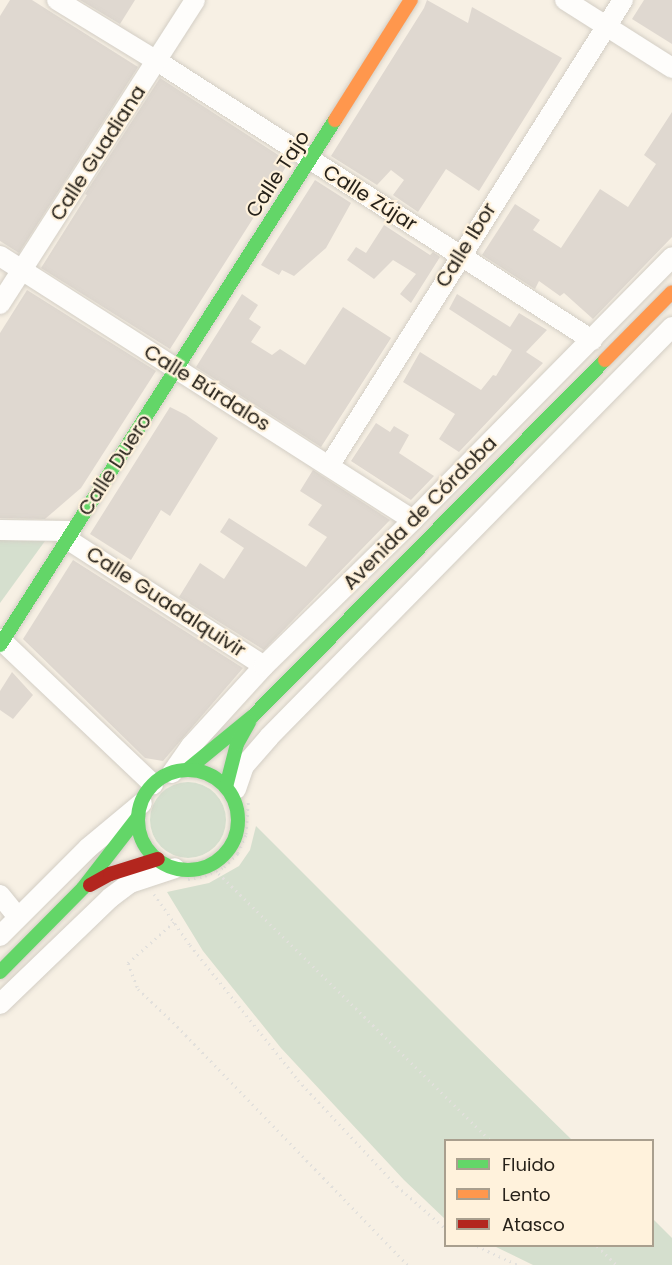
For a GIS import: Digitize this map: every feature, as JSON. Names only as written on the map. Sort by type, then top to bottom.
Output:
[{"type":"street","name":"Calle Zújar","points":[[57,0],[157,61],[592,340]]},
{"type":"street","name":"Calle Guadiana","points":[[0,304],[195,0]]},
{"type":"street","name":"Calle Tajo","points":[[178,369],[411,0]]},
{"type":"street","points":[[565,0],[672,68]]},
{"type":"street","name":"Calle Ibor","points":[[328,466],[622,0]]},
{"type":"street","name":"Calle Búrdalos","points":[[0,256],[413,520]]},
{"type":"street","name":"Avenida de Córdoba","points":[[180,771],[191,746],[264,666],[413,520],[672,257]]},
{"type":"street","name":"Avenida de Córdoba","points":[[180,771],[253,716],[672,292]]},
{"type":"street","points":[[229,792],[244,766],[269,736],[672,327]]},
{"type":"street","name":"Calle Duero","points":[[0,530],[69,535],[178,369]]},
{"type":"street","points":[[69,535],[1,642],[153,784]]},
{"type":"street","name":"Calle Guadalquivir","points":[[69,535],[264,666]]},
{"type":"street","name":"Avenida de Córdoba","points":[[229,792],[237,744],[253,716]]},
{"type":"street","points":[[0,972],[83,888],[140,810],[153,784],[180,771],[201,772],[229,792],[238,819],[233,842],[223,855],[210,865],[186,870],[166,863],[143,840],[140,810]]},
{"type":"street","points":[[0,936],[88,848],[140,810]]},
{"type":"street","points":[[0,1004],[110,898],[130,883],[166,863]]},
{"type":"street","points":[[83,888],[110,874],[166,863]]},
{"type":"street","points":[[0,895],[18,917]]},
{"type":"path","points":[[210,865],[489,1139]]},
{"type":"path","points":[[146,876],[157,899],[174,922],[298,1080],[397,1186],[444,1227]]},
{"type":"path","points":[[174,922],[128,963],[138,989],[173,1022],[408,1265]]},
{"type":"path","points":[[481,1247],[518,1265]]},
{"type":"path","points":[[599,1247],[617,1265]]},
{"type":"green space","points":[[0,540],[45,541],[0,603]]},
{"type":"green space","points":[[188,782],[202,785],[215,793],[223,806],[226,820],[223,834],[215,847],[202,855],[188,858],[174,855],[161,847],[153,834],[150,820],[153,806],[161,793],[174,785]]},
{"type":"green space","points":[[256,826],[571,1139],[444,1139],[444,1218],[404,1180],[281,1048],[203,951],[167,892],[209,883],[239,866],[250,850]]},
{"type":"green space","points":[[654,1220],[672,1238],[672,1265],[533,1265],[496,1247],[654,1247]]},
{"type":"building","points":[[10,0],[32,0],[138,67],[19,253],[0,241],[0,16]]},
{"type":"building","points":[[80,0],[135,0],[120,24]]},
{"type":"building","points":[[427,0],[468,23],[472,7],[562,58],[479,191],[446,169],[418,212],[393,195],[404,180],[391,170],[377,185],[331,156]]},
{"type":"building","points":[[644,0],[672,0],[672,44],[632,19]]},
{"type":"building","points":[[160,78],[289,162],[170,349],[41,268],[87,195],[85,194]]},
{"type":"building","points":[[672,112],[672,237],[593,319],[564,293],[560,296],[539,281],[535,289],[482,255],[515,204],[540,220],[533,230],[561,248],[600,189],[628,207],[656,164],[644,155]]},
{"type":"building","points":[[315,180],[351,203],[326,248],[294,276],[282,270],[279,275],[261,265]]},
{"type":"building","points":[[384,225],[430,255],[433,252],[440,257],[411,303],[400,294],[416,274],[393,260],[374,279],[347,260],[356,247],[366,253]]},
{"type":"building","points":[[27,290],[156,371],[81,488],[45,519],[0,518],[0,333]]},
{"type":"building","points":[[242,294],[258,305],[249,319],[261,327],[251,342],[272,355],[280,349],[305,365],[343,307],[391,338],[321,447],[196,367]]},
{"type":"building","points":[[457,294],[510,327],[519,313],[547,330],[526,352],[543,363],[459,452],[439,439],[455,414],[403,382],[420,352],[481,390],[493,375],[496,376],[512,350],[449,309]]},
{"type":"building","points":[[170,407],[186,415],[218,438],[170,516],[161,510],[131,560],[90,534]]},
{"type":"building","points":[[376,423],[390,432],[394,426],[409,435],[399,453],[434,476],[411,500],[351,461]]},
{"type":"building","points":[[313,470],[390,520],[264,650],[179,597],[200,563],[224,579],[244,548],[220,532],[229,518],[306,567],[327,537],[308,525],[322,505],[300,491]]},
{"type":"building","points":[[73,560],[243,668],[163,761],[145,758],[23,639]]},
{"type":"building","points":[[12,672],[33,695],[13,719],[0,710],[0,691]]},
{"type":"traffic: fast","points":[[0,645],[335,120]]},
{"type":"traffic: fast","points":[[187,770],[253,716],[605,360]]},
{"type":"traffic: fast","points":[[226,787],[237,744],[249,722]]},
{"type":"traffic: fast","points":[[188,770],[207,774],[223,785],[234,801],[238,820],[234,839],[223,855],[207,866],[188,870],[169,866],[153,855],[142,839],[138,820],[142,801],[153,785],[169,774],[188,770]]},
{"type":"traffic: fast","points":[[0,972],[83,888],[138,817]]},
{"type":"traffic: slow","points":[[335,120],[411,0]]},
{"type":"traffic: slow","points":[[605,360],[672,292]]},
{"type":"traffic: jam","points":[[90,885],[110,874],[158,859]]}]
